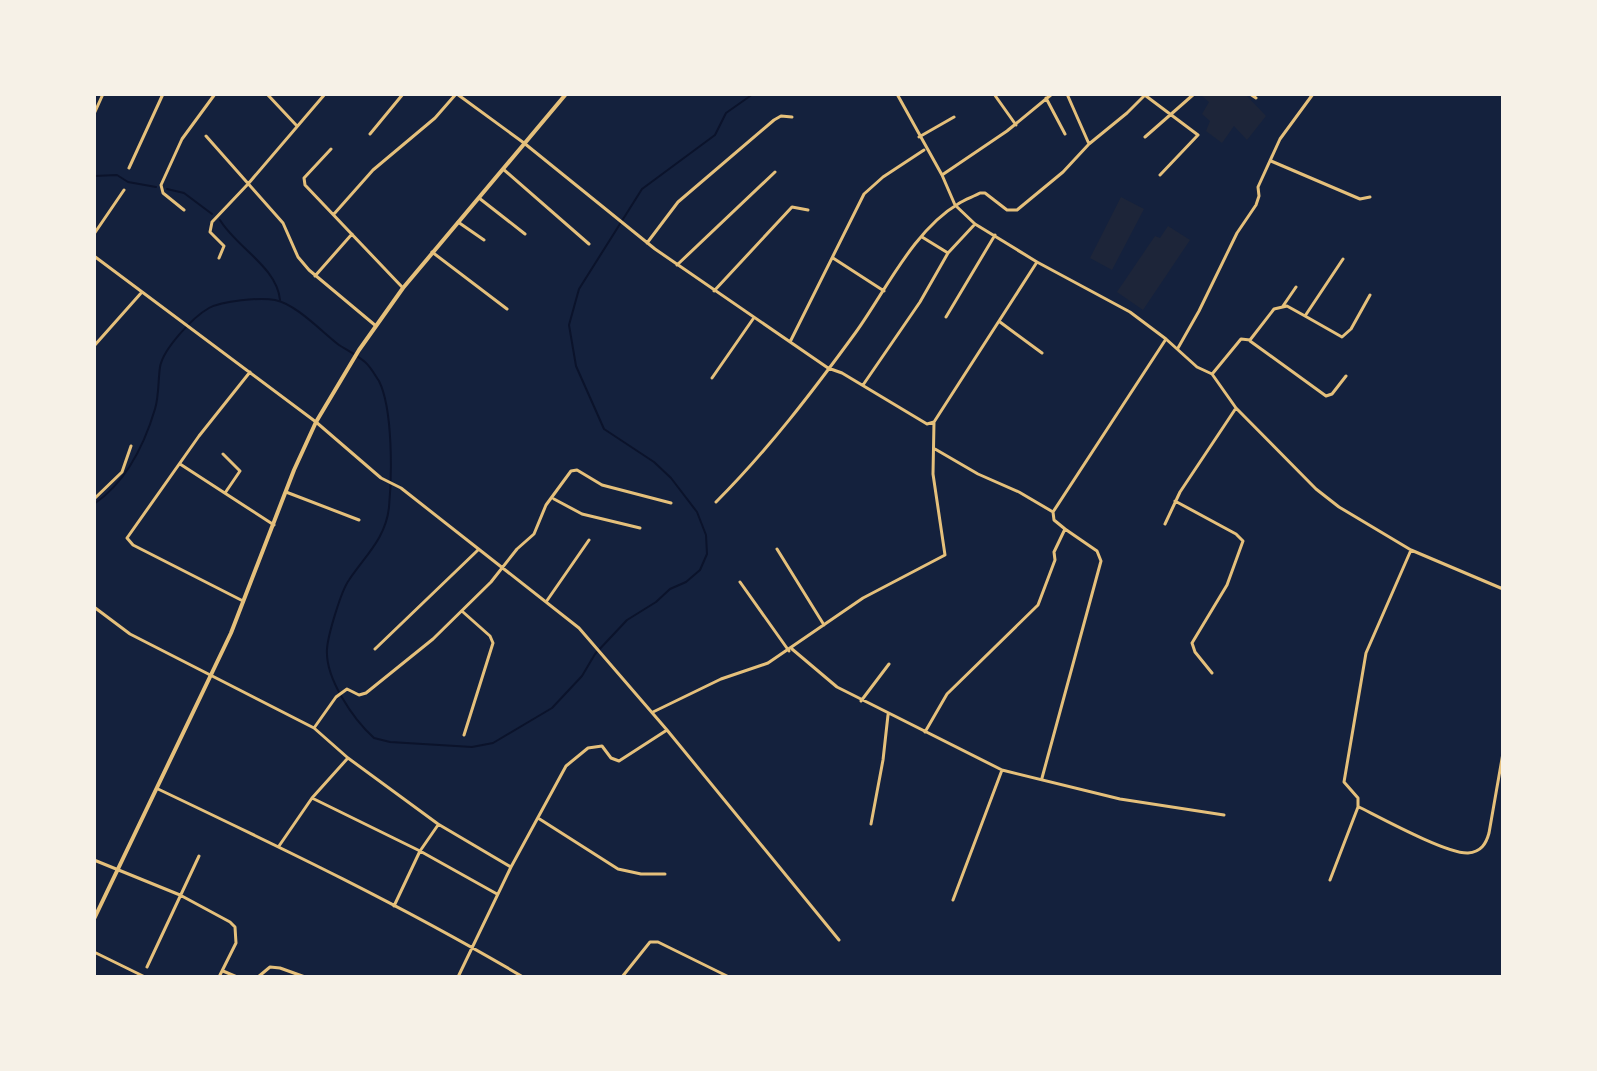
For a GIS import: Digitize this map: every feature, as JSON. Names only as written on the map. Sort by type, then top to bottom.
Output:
[{"type":"street","points":[[94,114],[103,94]]},
{"type":"street","points":[[129,168],[163,94]]},
{"type":"street","points":[[184,210],[163,193],[161,185],[182,139],[215,94]]},
{"type":"street","points":[[267,94],[297,126]]},
{"type":"street","points":[[219,258],[224,246],[209,227],[325,94]]},
{"type":"street","points":[[370,134],[403,94]]},
{"type":"street","points":[[334,214],[373,170],[435,118],[456,94],[524,143],[626,228],[714,291],[828,368],[863,385],[924,423],[934,422]]},
{"type":"street","points":[[94,919],[245,602],[316,422],[359,350],[403,288],[566,94]]},
{"type":"street","points":[[897,94],[955,205],[975,224],[1119,306],[1178,348],[1197,367],[1212,374],[1236,408],[1326,498],[1411,550],[1503,589]]},
{"type":"street","points":[[994,94],[1016,125]]},
{"type":"street","points":[[942,175],[1016,125],[1052,94]]},
{"type":"street","points":[[1067,94],[1089,144]]},
{"type":"street","points":[[716,502],[749,469],[828,368],[922,237],[955,205],[985,193],[1007,210],[1017,210],[1063,172],[1145,94],[1198,135],[1160,175]]},
{"type":"street","points":[[1145,137],[1194,94]]},
{"type":"street","points":[[1250,94],[1256,98]]},
{"type":"street","points":[[1178,348],[1237,233],[1256,205],[1258,187],[1280,139],[1313,94]]},
{"type":"street","points":[[1046,97],[1065,134]]},
{"type":"street","points":[[647,243],[678,202],[774,120],[781,116],[792,117]]},
{"type":"street","points":[[919,137],[954,117]]},
{"type":"street","points":[[206,136],[283,223],[298,257],[315,276],[376,326]]},
{"type":"street","points":[[331,149],[304,178],[305,185],[403,288]]},
{"type":"street","points":[[790,342],[864,194],[883,177],[926,149]]},
{"type":"street","points":[[1271,161],[1360,199],[1370,197]]},
{"type":"street","points":[[503,169],[589,244]]},
{"type":"street","points":[[677,265],[775,172]]},
{"type":"street","points":[[94,234],[124,190]]},
{"type":"street","points":[[479,198],[525,234]]},
{"type":"street","points":[[714,291],[792,207],[808,210]]},
{"type":"street","points":[[458,222],[484,240]]},
{"type":"street","points":[[863,385],[920,302],[948,253],[975,224]]},
{"type":"street","points":[[315,276],[352,234]]},
{"type":"street","points":[[946,317],[995,235]]},
{"type":"street","points":[[922,237],[948,253]]},
{"type":"street","points":[[432,252],[507,309]]},
{"type":"street","points":[[94,256],[316,422],[384,480],[396,484],[575,624],[653,712],[839,940]]},
{"type":"street","points":[[833,258],[884,291]]},
{"type":"street","points":[[1305,316],[1343,259]]},
{"type":"street","points":[[653,712],[721,679],[768,663],[863,598],[945,555],[933,474],[934,422],[1037,262]]},
{"type":"street","points":[[1250,340],[1274,309],[1283,306],[1296,287]]},
{"type":"street","points":[[94,346],[142,292]]},
{"type":"street","points":[[1283,306],[1342,337],[1351,329],[1370,295]]},
{"type":"street","points":[[712,378],[754,318]]},
{"type":"street","points":[[999,321],[1042,353]]},
{"type":"street","points":[[1042,778],[1102,557],[1054,520],[1053,512],[1166,339]]},
{"type":"street","points":[[1212,374],[1241,339],[1250,340],[1326,396],[1332,394],[1346,376]]},
{"type":"street","points":[[245,602],[133,545],[127,538],[179,463],[250,372]]},
{"type":"street","points":[[1165,524],[1175,501],[1236,408]]},
{"type":"street","points":[[94,499],[122,472],[131,446]]},
{"type":"street","points":[[935,449],[1053,512]]},
{"type":"street","points":[[223,454],[240,471],[225,493]]},
{"type":"street","points":[[179,463],[274,525]]},
{"type":"street","points":[[314,728],[336,697],[350,688],[359,695],[366,693],[463,612],[517,549],[534,534],[542,513],[571,471],[577,470],[602,485],[671,503]]},
{"type":"street","points":[[286,492],[359,520]]},
{"type":"street","points":[[552,498],[582,514],[640,528]]},
{"type":"street","points":[[1175,501],[1236,534],[1243,541],[1229,581],[1192,643],[1195,652],[1212,673]]},
{"type":"street","points":[[925,732],[947,694],[1038,605],[1055,560],[1054,552],[1065,529]]},
{"type":"street","points":[[546,602],[589,540]]},
{"type":"street","points":[[777,549],[824,625]]},
{"type":"street","points":[[375,649],[478,550]]},
{"type":"street","points":[[1330,880],[1358,807],[1358,798],[1344,782],[1366,653],[1411,550]]},
{"type":"street","points":[[740,582],[791,650],[837,687],[1002,770],[1120,799],[1224,815]]},
{"type":"street","points":[[94,607],[130,634],[314,728],[348,758],[438,824],[511,867]]},
{"type":"street","points":[[463,612],[490,636],[493,643],[464,735]]},
{"type":"street","points":[[861,701],[889,664]]},
{"type":"street","points":[[871,824],[888,715]]},
{"type":"street","points":[[458,977],[497,894],[566,766],[588,748],[602,746],[611,758],[619,761],[667,730]]},
{"type":"street","points":[[1358,807],[1451,849],[1468,853],[1475,851],[1486,843],[1489,833],[1503,753]]},
{"type":"street","points":[[279,846],[312,798],[348,758]]},
{"type":"street","points":[[953,900],[1002,770]]},
{"type":"street","points":[[158,789],[279,846],[523,977]]},
{"type":"street","points":[[312,798],[420,851],[497,894]]},
{"type":"street","points":[[538,818],[618,869],[641,874],[665,874]]},
{"type":"street","points":[[394,906],[420,851],[438,824]]},
{"type":"street","points":[[147,967],[199,856]]},
{"type":"street","points":[[94,860],[180,895],[235,927],[236,943],[219,977]]},
{"type":"street","points":[[622,977],[650,942],[658,942],[729,977]]},
{"type":"street","points":[[94,952],[145,977]]},
{"type":"street","points":[[258,977],[270,967],[305,977]]},
{"type":"street","points":[[223,971],[237,977]]},
{"type":"shaded area","points":[[1245,94],[1266,116],[1247,140],[1234,126],[1222,143],[1206,131],[1210,121],[1202,114],[1209,102],[1202,96]]},
{"type":"shaded area","points":[[1121,197],[1144,209],[1112,270],[1090,258]]},
{"type":"shaded area","points":[[1168,226],[1190,240],[1143,310],[1117,292],[1155,236],[1160,238]]},
{"type":"waterway","points":[[94,504],[115,485],[139,450],[156,404],[162,360],[187,326],[202,312],[223,303],[260,299],[283,303],[367,364],[379,381],[387,408],[391,461],[387,518],[379,537],[346,586],[335,613],[327,649],[335,685],[349,709],[374,738],[390,742],[472,747],[493,743],[552,708],[627,620],[670,589],[686,582],[700,570],[707,554],[706,535],[697,512],[671,478],[654,462],[604,429],[576,366],[569,325],[579,289],[642,189],[715,135],[726,113],[753,94]]},
{"type":"waterway","points":[[94,176],[117,175],[128,182],[156,187]]},
{"type":"waterway","points":[[167,189],[184,193],[212,214]]},
{"type":"waterway","points":[[220,220],[272,277],[280,300]]}]
